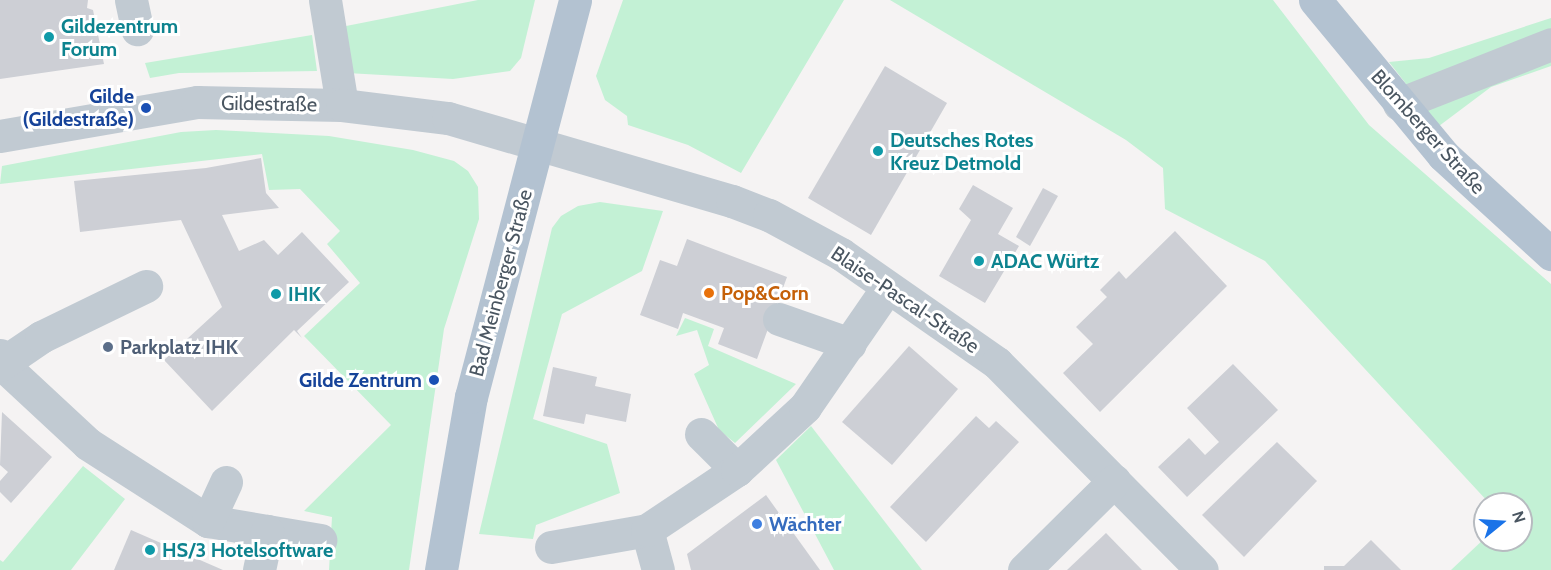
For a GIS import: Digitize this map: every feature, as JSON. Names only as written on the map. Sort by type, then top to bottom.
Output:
[{"type":"main road","name":"Bad Meinberger Straße","points":[[441,570],[471,397],[575,0]]},
{"type":"main road","name":"Blomberger Straße","points":[[1315,0],[1443,155],[1551,254]]},
{"type":"street","points":[[325,0],[342,105]]},
{"type":"street","points":[[1399,104],[1551,44]]},
{"type":"street","name":"Gildestraße","points":[[0,136],[196,102],[342,105],[448,118],[537,144]]},
{"type":"street","name":"Blaise-Pascal-Straße","points":[[537,144],[598,158],[769,215],[841,254],[997,363],[1202,570]]},
{"type":"street","points":[[146,286],[41,337],[1,362],[88,444],[208,520],[320,540]]},
{"type":"street","points":[[551,548],[647,530],[737,470],[806,407],[887,288]]},
{"type":"street","points":[[779,319],[849,344]]},
{"type":"street","points":[[701,434],[737,470]]},
{"type":"street","points":[[1024,570],[1114,481]]},
{"type":"street","points":[[208,520],[226,482]]},
{"type":"street","points":[[647,530],[658,570]]},
{"type":"street","points":[[260,570],[267,531]]},
{"type":"green space","points":[[478,0],[535,0],[521,58],[510,71],[453,79],[347,73],[341,27]]},
{"type":"green space","points":[[623,0],[844,0],[741,173],[688,145],[628,125],[627,116],[605,100],[596,76]]},
{"type":"green space","points":[[890,0],[1273,0],[1369,125],[1551,284],[1551,570],[1451,570],[1473,549],[1473,552],[1533,552],[1533,492],[1479,492],[1265,261],[1165,209],[1163,168],[1126,140]]},
{"type":"green space","points":[[1551,18],[1551,66],[1491,87],[1439,126],[1389,62],[1429,58]]},
{"type":"green space","points":[[312,35],[317,71],[179,73],[150,78],[145,63]]},
{"type":"green space","points":[[216,130],[329,136],[413,150],[454,161],[468,171],[478,187],[479,219],[444,329],[409,570],[329,570],[332,517],[304,511],[391,425],[304,336],[360,283],[327,244],[340,231],[300,189],[269,190],[262,154],[0,184],[2,166],[181,132]]},
{"type":"green space","points":[[600,202],[663,211],[642,271],[562,314],[533,419],[607,444],[620,493],[536,525],[533,539],[479,534],[552,228],[561,216],[578,206]]},
{"type":"green space","points":[[685,318],[714,329],[708,346],[796,384],[735,443],[719,430],[694,374],[709,365],[697,330],[676,336]]},
{"type":"green space","points":[[811,426],[922,570],[834,570],[776,460]]},
{"type":"green space","points":[[83,466],[125,499],[71,570],[0,570],[0,560],[3,562]]},
{"type":"building","name":"Gildezentrum Forum","points":[[0,0],[88,0],[87,8],[93,10],[104,64],[0,79]]},
{"type":"building","name":"Deutsches Rotes Kreuz Detmold","points":[[885,66],[947,103],[871,235],[808,198]]},
{"type":"building","name":"IHK","points":[[261,158],[266,193],[279,208],[222,215],[239,251],[264,240],[278,255],[302,232],[349,282],[297,331],[302,338],[294,330],[212,411],[164,360],[222,307],[181,220],[80,232],[74,181],[206,168]]},
{"type":"building","name":"ADAC Würtz","points":[[973,185],[1013,208],[998,234],[1019,246],[985,303],[939,276],[971,220],[959,209]]},
{"type":"building","points":[[1043,188],[1058,196],[1030,246],[1016,237]]},
{"type":"building","points":[[1175,231],[1227,286],[1100,412],[1063,373],[1093,344],[1076,327],[1107,297],[1100,290],[1119,271],[1126,279]]},
{"type":"building","name":"Pop&Corn","points":[[687,239],[787,277],[757,359],[718,344],[724,328],[683,313],[678,329],[640,315],[660,260],[677,266]]},
{"type":"building","points":[[909,346],[958,389],[892,465],[842,422]]},
{"type":"building","points":[[1233,364],[1278,410],[1187,497],[1158,467],[1189,438],[1205,455],[1219,442],[1187,408]]},
{"type":"building","points":[[553,367],[597,377],[595,386],[631,394],[626,422],[586,414],[584,424],[543,416]]},
{"type":"building","points":[[2,412],[52,457],[11,503],[0,492],[0,481],[8,472],[0,465]]},
{"type":"building","points":[[976,416],[989,428],[996,421],[1019,442],[926,542],[890,507]]},
{"type":"building","points":[[1277,442],[1317,481],[1244,557],[1202,515]]},
{"type":"building","name":"Wächter","points":[[766,495],[820,570],[691,570],[687,554]]},
{"type":"building","name":"HS/3 Hotelsoftware","points":[[131,530],[223,570],[114,570]]},
{"type":"building","points":[[1106,533],[1142,570],[1067,570]]},
{"type":"building","points":[[1371,540],[1401,570],[1324,570],[1324,566],[1344,566]]},
{"type":"place","name":"Gildezentrum Forum","points":[[49,37]]},
{"type":"place","name":"Gilde (Gildestraße)","points":[[146,108]]},
{"type":"place","name":"Deutsches Rotes Kreuz Detmold","points":[[878,151]]},
{"type":"place","name":"ADAC Würtz","points":[[979,261]]},
{"type":"place","name":"Pop&Corn","points":[[709,293]]},
{"type":"place","name":"IHK","points":[[276,294]]},
{"type":"place","name":"Parkplatz IHK","points":[[108,347]]},
{"type":"place","name":"Gilde Zentrum","points":[[434,380]]},
{"type":"place","name":"Wächter","points":[[757,524]]},
{"type":"place","name":"HS/3 Hotelsoftware","points":[[150,550]]}]
